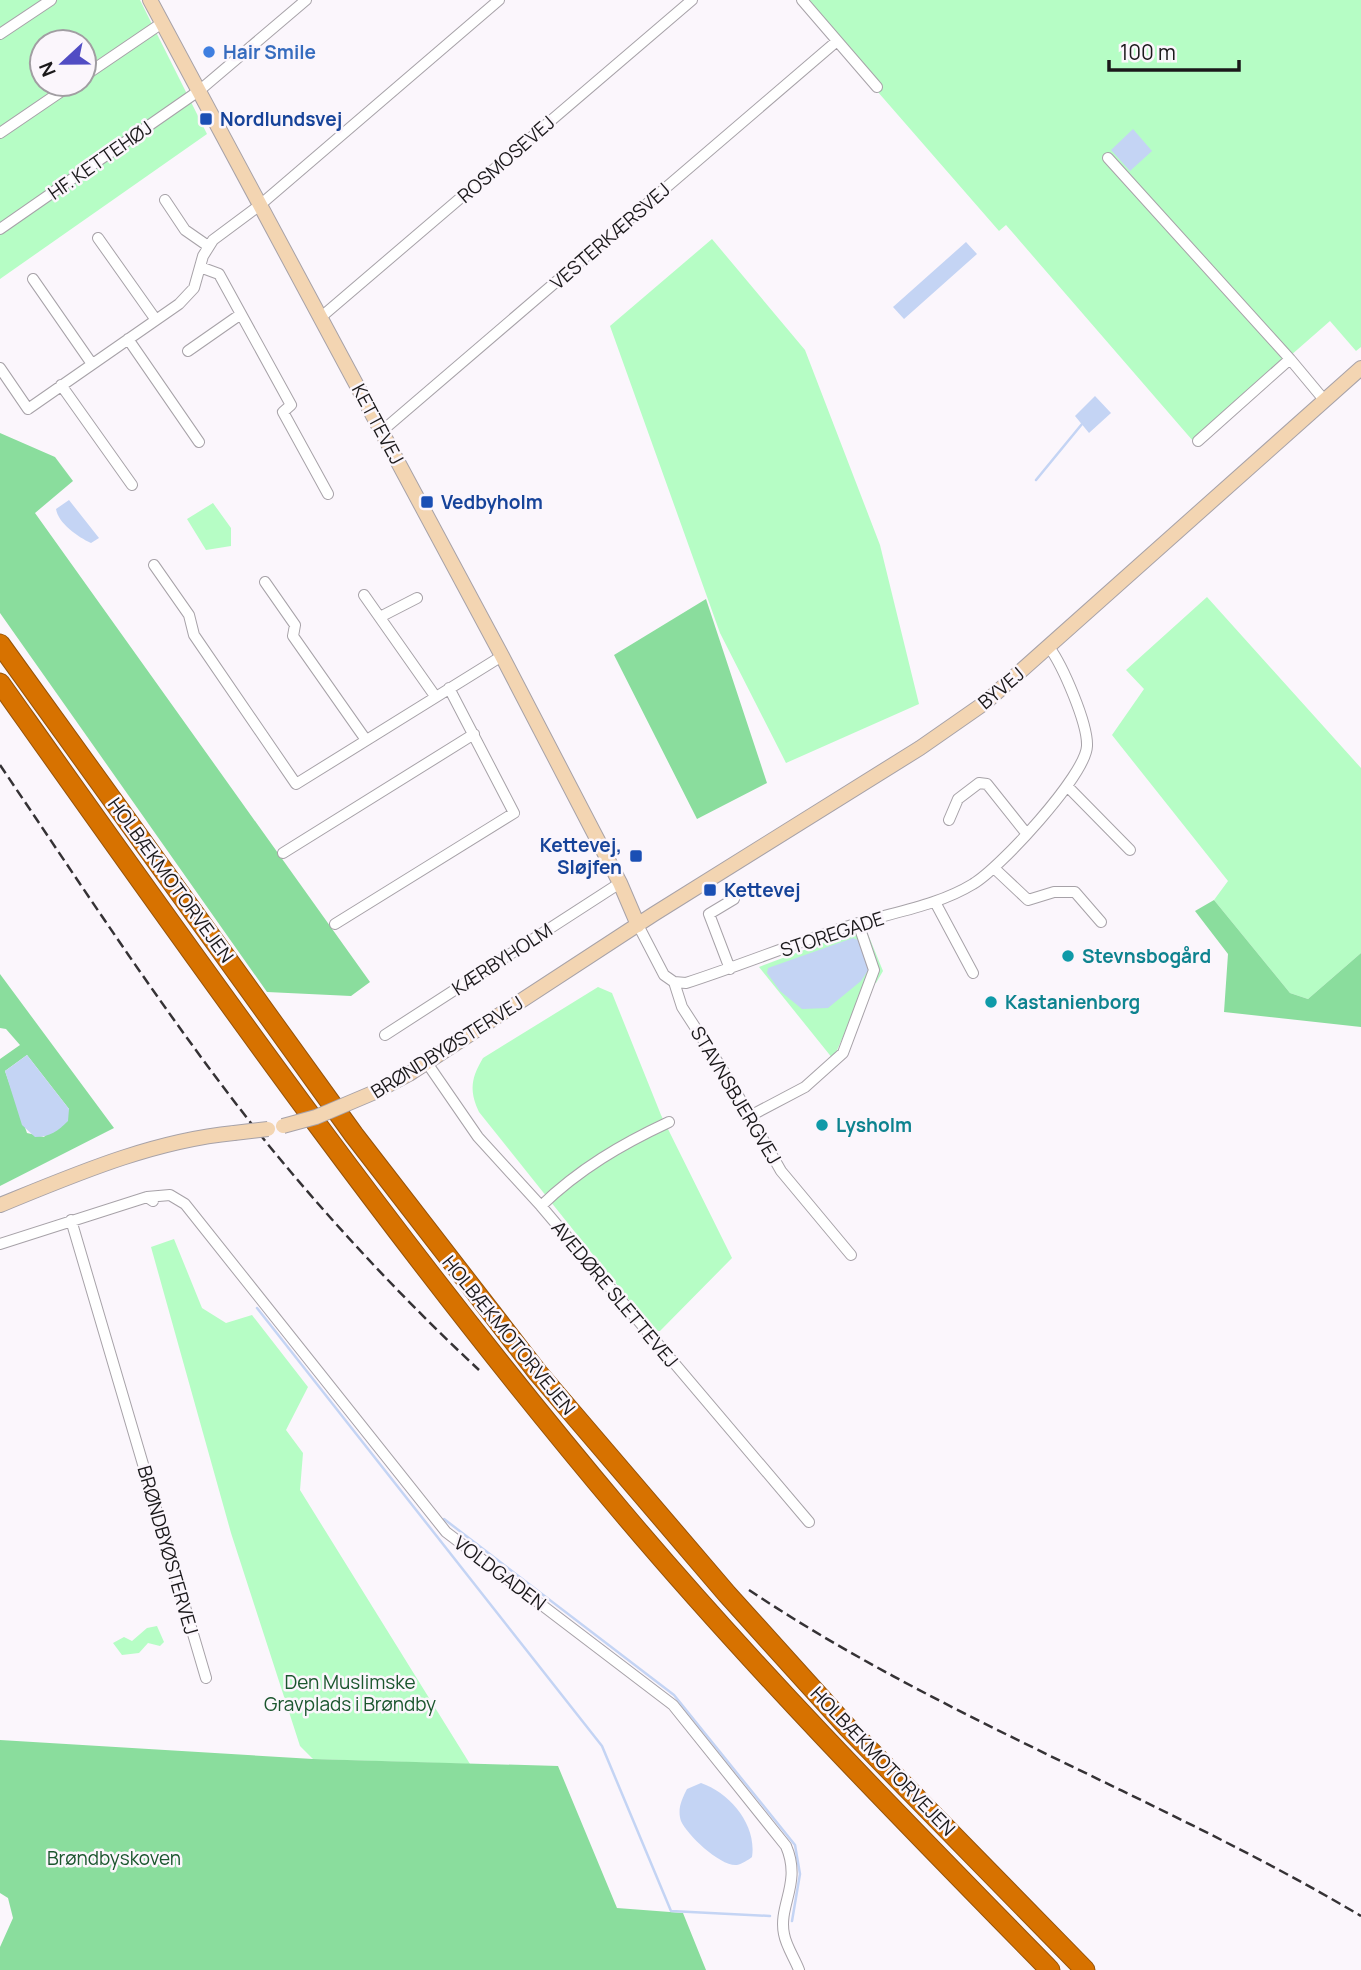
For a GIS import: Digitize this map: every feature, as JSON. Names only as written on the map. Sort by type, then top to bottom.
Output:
[{"type":"highway","name":"HOLBÆKMOTORVEJEN","points":[[0,645],[354,1135],[538,1373],[727,1594],[848,1728],[1085,1970]]},
{"type":"highway","name":"HOLBÆKMOTORVEJEN","points":[[0,683],[311,1115],[520,1388],[624,1515],[830,1745],[1050,1970]]},
{"type":"highway","points":[[964,1846],[1020,1889],[1102,1970]]},
{"type":"highway","points":[[994,1913],[1039,1970]]},
{"type":"street","points":[[0,34],[51,0]]},
{"type":"street","name":"KETTEVEJ","points":[[150,0],[502,656],[620,883],[638,925]]},
{"type":"street","points":[[200,90],[306,0]]},
{"type":"street","points":[[0,368],[28,409],[156,320],[187,297],[208,246],[260,205],[499,0]]},
{"type":"street","name":"ROSMOSEVEJ","points":[[320,318],[692,0]]},
{"type":"street","points":[[802,0],[877,87]]},
{"type":"street","points":[[98,66],[162,23]]},
{"type":"street","name":"VESTERKÆRSVEJ","points":[[382,431],[837,41]]},
{"type":"street","name":"HF. KETTEHØJ","points":[[0,229],[200,90]]},
{"type":"street","points":[[0,133],[51,98]]},
{"type":"street","points":[[1108,158],[1325,401]]},
{"type":"street","points":[[165,200],[185,230],[208,246]]},
{"type":"street","points":[[98,237],[156,320]]},
{"type":"street","points":[[200,267],[219,274],[290,405],[283,412],[328,494]]},
{"type":"street","points":[[33,279],[92,363]]},
{"type":"street","points":[[188,351],[241,314]]},
{"type":"street","points":[[128,339],[199,442]]},
{"type":"street","points":[[1198,441],[1290,359]]},
{"type":"street","name":"BYVEJ","points":[[638,925],[920,748],[986,702],[1361,368]]},
{"type":"street","points":[[61,385],[132,485]]},
{"type":"street","points":[[154,565],[189,615],[194,635],[296,784],[502,656]]},
{"type":"street","points":[[265,582],[295,625],[293,636],[366,740]]},
{"type":"street","points":[[364,595],[435,696]]},
{"type":"street","points":[[380,617],[417,598]]},
{"type":"street","name":"STOREGADE","points":[[674,982],[686,982],[730,969],[858,923],[934,902],[972,885],[994,868],[1068,787],[1087,749],[1086,739],[1059,663],[1049,647]]},
{"type":"street","points":[[335,924],[514,813],[449,688]]},
{"type":"street","points":[[283,853],[474,734]]},
{"type":"street","points":[[948,820],[958,799],[979,783],[987,784],[1026,833]]},
{"type":"street","points":[[1068,787],[1130,850]]},
{"type":"street","points":[[994,868],[1028,901],[1054,892],[1075,892],[1101,922]]},
{"type":"street","name":"KÆRBYHOLM","points":[[385,1035],[620,883]]},
{"type":"street","points":[[730,969],[709,914],[734,899]]},
{"type":"street","points":[[934,902],[973,973]]},
{"type":"street","points":[[750,1116],[805,1087],[842,1053],[874,970],[858,923]]},
{"type":"street","name":"STAVNSBJERGVEJ","points":[[638,925],[664,975],[674,982],[682,1007],[781,1171],[852,1255]]},
{"type":"street","name":"BRØNDBYØSTERVEJ","points":[[0,1205],[148,1148],[196,1137],[283,1126],[316,1117],[375,1092],[427,1063],[638,925]]},
{"type":"street","name":"AVEDØRE SLETTEVEJ","points":[[427,1063],[478,1137],[541,1206],[809,1522]]},
{"type":"street","points":[[541,1206],[566,1181],[596,1161],[668,1122]]},
{"type":"street","name":"VOLDGADEN","points":[[71,1220],[170,1195],[185,1204],[446,1532],[673,1705],[786,1846],[792,1860],[793,1873],[783,1932],[799,1970]]},
{"type":"street","points":[[0,1244],[71,1220]]},
{"type":"street","name":"BRØNDBYØSTERVEJ","points":[[71,1220],[206,1678]]},
{"type":"green space","points":[[0,0],[140,0],[207,134],[0,279]]},
{"type":"green space","points":[[809,0],[1361,0],[1361,347],[1356,351],[1330,321],[1193,441],[1006,225],[999,231],[803,6]]},
{"type":"green space","points":[[712,239],[805,350],[880,545],[919,704],[786,763],[720,633],[610,326]]},
{"type":"green space","points":[[0,433],[55,457],[73,481],[35,513],[370,982],[351,996],[267,992],[0,613]]},
{"type":"green space","points":[[213,503],[231,528],[231,546],[206,550],[187,519]]},
{"type":"green space","points":[[1207,597],[1361,768],[1361,953],[1308,999],[1290,993],[1214,900],[1228,881],[1112,735],[1144,689],[1126,670]]},
{"type":"green space","points":[[706,599],[767,783],[697,819],[614,655]]},
{"type":"green space","points":[[1214,900],[1290,993],[1308,999],[1361,953],[1361,1027],[1224,1012],[1228,954],[1195,911]]},
{"type":"green space","points":[[865,927],[883,971],[876,983],[867,984],[833,1059],[759,967]]},
{"type":"green space","points":[[0,974],[114,1128],[0,1186],[0,1059],[20,1045],[6,1029],[0,1028]],"holes":[[[27,1055],[69,1109],[44,1137],[27,1133],[5,1071]]]},
{"type":"green space","points":[[598,987],[612,993],[661,1115],[732,1258],[660,1331],[654,1331],[479,1112],[474,1098],[474,1078],[483,1058]]},
{"type":"green space","name":"Den Muslimske Gravplads i Brøndby","points":[[174,1239],[202,1308],[226,1323],[252,1315],[308,1387],[286,1430],[303,1453],[300,1490],[470,1764],[313,1759],[300,1746],[231,1533],[151,1247]]},
{"type":"green space","points":[[157,1626],[164,1642],[160,1646],[148,1643],[139,1653],[122,1655],[113,1643],[124,1637],[132,1641],[147,1628]]},
{"type":"green space","name":"Brøndbyskoven","points":[[0,1740],[313,1759],[558,1766],[617,1908],[683,1913],[706,1970],[0,1970],[0,1947],[13,1918],[8,1898],[0,1893]]},
{"type":"water","points":[[1133,129],[1152,151],[1130,171],[1111,150]]},
{"type":"water","points":[[966,242],[977,254],[904,319],[893,307]]},
{"type":"water","points":[[1095,396],[1111,413],[1089,433],[1075,416]]},
{"type":"water","points":[[69,500],[99,538],[91,543],[60,519],[56,509]]},
{"type":"water","points":[[853,938],[858,940],[869,969],[861,981],[828,1008],[802,1009],[780,991],[767,973],[768,968]]},
{"type":"water","points":[[27,1055],[69,1109],[68,1121],[45,1136],[35,1137],[22,1125],[5,1071]]},
{"type":"water","points":[[701,1783],[722,1794],[746,1822],[752,1857],[745,1862],[737,1865],[722,1861],[697,1842],[684,1827],[680,1817],[682,1800],[687,1789]]},
{"type":"waterway","points":[[1036,480],[1082,424]]},
{"type":"waterway","points":[[257,1308],[602,1746],[671,1911],[770,1916]]},
{"type":"waterway","points":[[444,1519],[674,1695],[795,1845],[800,1874],[792,1921]]},
{"type":"railway","points":[[0,765],[162,1003],[266,1142],[369,1260],[479,1370]]},
{"type":"railway","points":[[749,1590],[898,1679],[1209,1833],[1361,1916]]},
{"type":"place","name":"Hair Smile","points":[[209,52]]},
{"type":"place","name":"Nordlundsvej","points":[[206,119]]},
{"type":"place","name":"Vedbyholm","points":[[427,502]]},
{"type":"place","name":"Kettevej, Sløjfen","points":[[636,856]]},
{"type":"place","name":"Kettevej","points":[[710,890]]},
{"type":"place","name":"Stevnsbogård","points":[[1068,956]]},
{"type":"place","name":"Kastanienborg","points":[[991,1002]]},
{"type":"place","name":"Lysholm","points":[[822,1125]]}]
